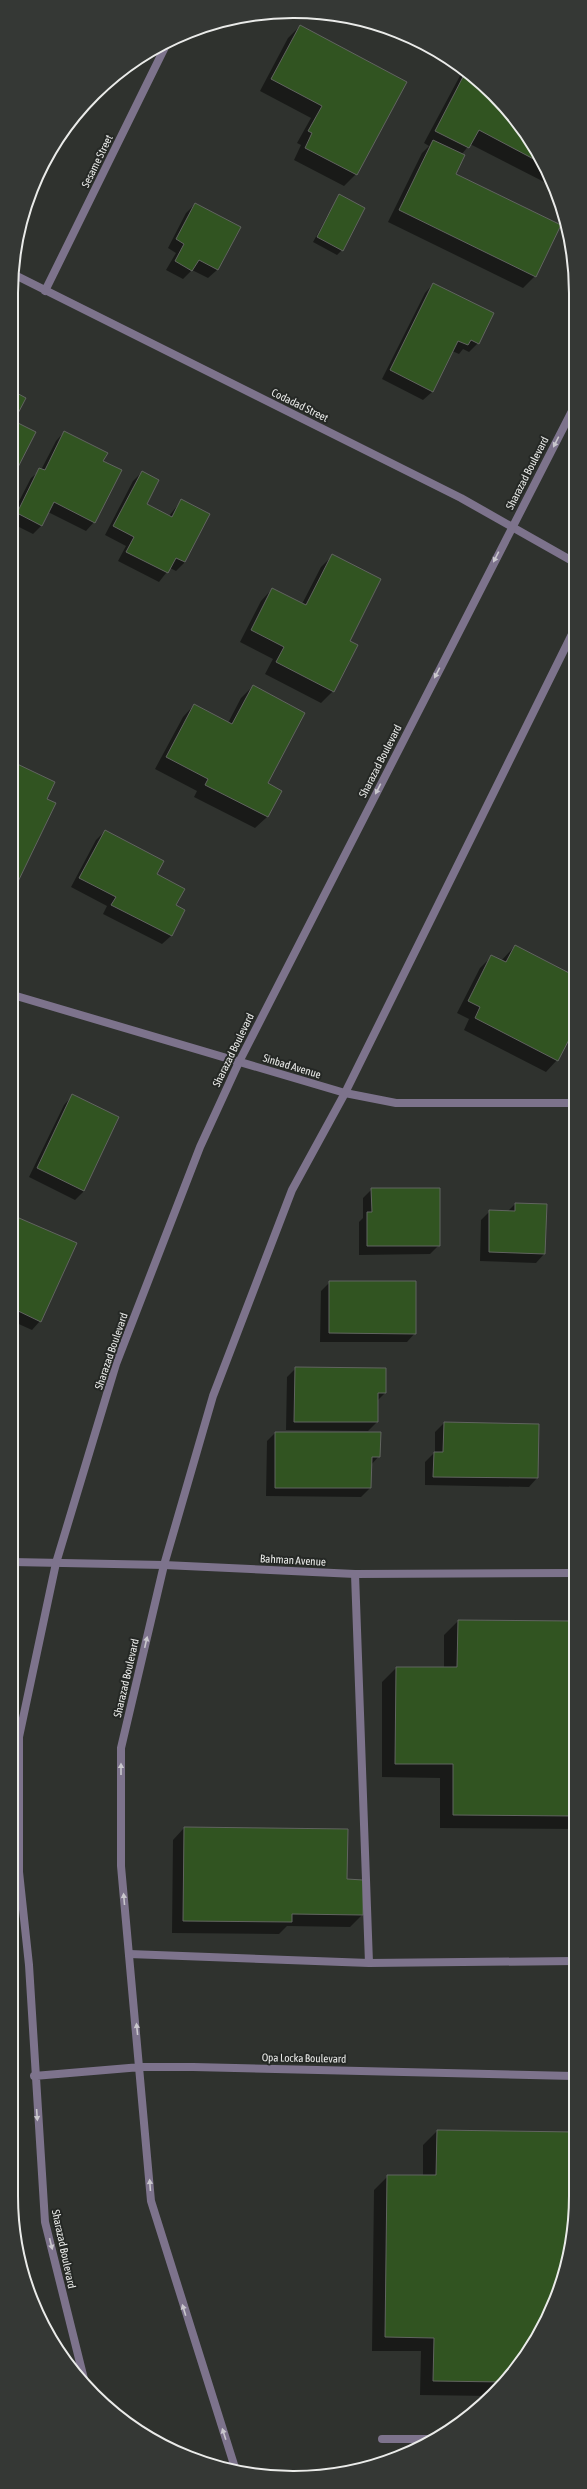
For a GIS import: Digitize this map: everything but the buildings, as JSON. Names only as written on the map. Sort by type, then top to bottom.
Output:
[{"type":"street","name":"Sesame Street","points":[[45,291],[163,51]]},
{"type":"street","name":"Codadad Street","points":[[19,277],[461,498],[569,559]]},
{"type":"street","name":"Sharazad Boulevard","points":[[82,2372],[45,2222],[34,2076],[28,1965],[19,1872],[19,1737],[56,1563],[116,1364],[200,1147],[239,1062],[569,417]]},
{"type":"street","name":"Sharazad Boulevard","points":[[234,2465],[151,2201],[141,2067],[121,1866],[121,1748],[164,1565],[212,1396],[292,1190],[345,1094],[569,640]]},
{"type":"street","name":"Sinbad Avenue","points":[[18,997],[345,1094],[396,1103],[569,1103]]},
{"type":"street","name":"Bahman Avenue","points":[[18,1562],[164,1565],[355,1574],[569,1573]]},
{"type":"street","points":[[355,1574],[369,1963]]},
{"type":"street","points":[[130,1954],[369,1963],[569,1961]]},
{"type":"street","name":"Opa Locka Boulevard","points":[[34,2076],[141,2067],[569,2076]]},
{"type":"street","points":[[382,2439],[422,2439]]}]
